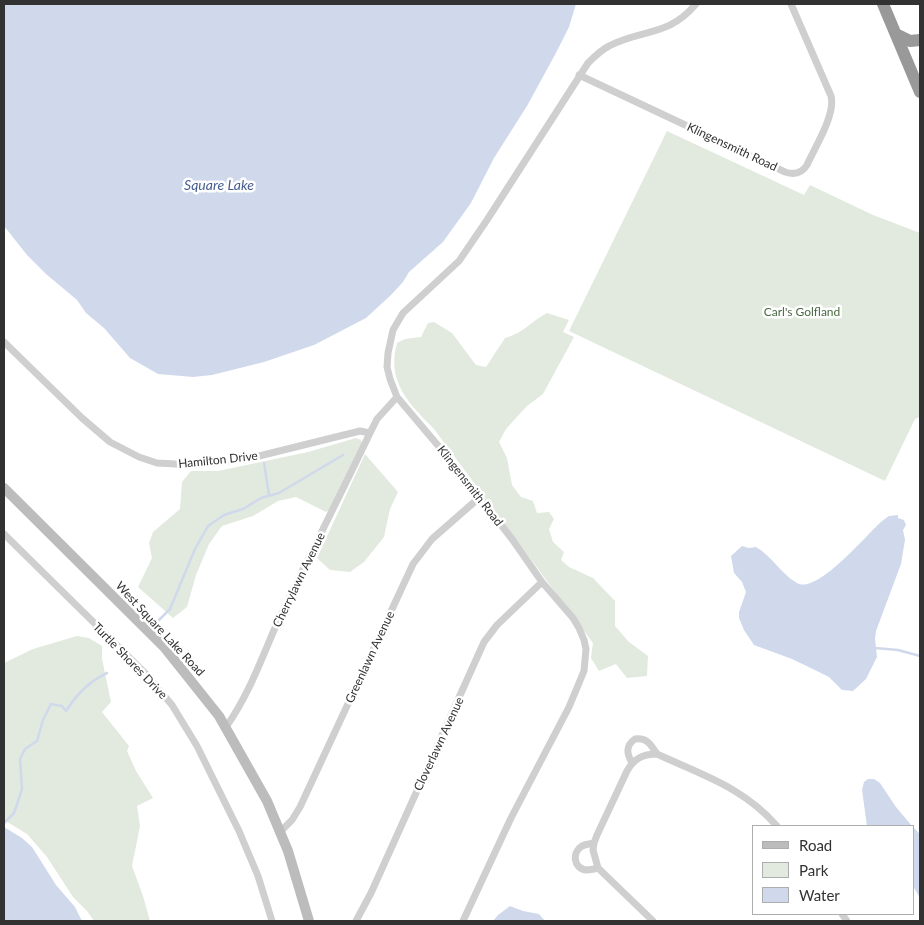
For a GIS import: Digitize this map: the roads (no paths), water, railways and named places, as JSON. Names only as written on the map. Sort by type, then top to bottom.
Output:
[{"type":"highway","points":[[883,4],[920,92]]},
{"type":"highway","points":[[896,34],[910,41],[920,40]]},
{"type":"street","name":"Klingensmith Road","points":[[462,921],[569,707],[584,671],[586,649],[579,628],[542,582],[480,497],[397,397],[387,367],[393,330],[403,313],[459,261],[588,63],[606,48],[627,38],[668,27],[683,17],[696,4]]},
{"type":"street","name":"Klingensmith Road","points":[[579,75],[785,172],[798,173],[806,167],[833,105],[831,96],[791,4]]},
{"type":"street","name":"Hamilton Drive","points":[[4,342],[110,442],[138,457],[156,463],[193,465],[247,459],[360,431],[370,433]]},
{"type":"street","points":[[370,433],[377,419],[397,397]]},
{"type":"street","name":"Cherrylawn Avenue","points":[[226,727],[237,712],[278,620],[370,433]]},
{"type":"street","name":"West Square Lake Road","points":[[4,488],[164,646],[203,694],[226,727],[267,801],[293,867],[309,921]]},
{"type":"street","name":"Greenlawn Avenue","points":[[280,832],[292,820],[300,807],[413,564],[432,539],[480,497]]},
{"type":"street","name":"Turtle Shores Drive","points":[[4,534],[144,672],[172,705],[197,746],[246,846],[258,876],[272,921]]},
{"type":"street","name":"Cloverlawn Avenue","points":[[356,921],[371,893],[484,642],[502,620],[542,582]]},
{"type":"street","points":[[632,763],[627,750],[629,744],[635,739],[643,738],[648,741],[657,754]]},
{"type":"street","points":[[653,921],[598,868],[594,856],[594,843],[632,763],[639,757],[646,754],[657,754],[731,787],[750,801],[776,825]]},
{"type":"street","points":[[594,843],[581,846],[575,855],[575,860],[576,864],[581,868],[587,870],[598,868]]},
{"type":"water","name":"Square Lake","points":[[4,4],[576,4],[569,27],[557,51],[527,106],[494,158],[471,203],[443,242],[409,272],[391,295],[366,318],[314,345],[264,362],[212,375],[193,377],[158,374],[130,358],[104,328],[86,313],[77,300],[27,255],[4,226]]},
{"type":"water","points":[[898,515],[898,518],[904,520],[906,525],[903,530],[905,540],[901,564],[876,631],[877,657],[866,679],[853,691],[842,690],[829,677],[792,659],[754,645],[739,618],[739,612],[746,592],[742,582],[734,573],[731,556],[742,546],[756,547],[767,555],[791,579],[797,583],[806,584],[817,580],[829,572],[882,521],[889,516]]},
{"type":"water","points":[[868,779],[874,779],[880,783],[911,825],[867,825],[862,790],[864,782]]},
{"type":"water","points":[[4,827],[22,838],[32,847],[56,885],[75,907],[82,921],[4,921]]},
{"type":"water","points":[[914,828],[920,834],[920,898],[914,888]]},
{"type":"water","points":[[510,906],[539,914],[545,921],[493,921]]},
{"type":"waterway","points":[[156,623],[170,609],[195,549],[208,526],[224,515],[243,509],[261,498],[279,493],[343,455]]},
{"type":"waterway","points":[[264,463],[269,495]]},
{"type":"waterway","points":[[875,648],[898,650],[920,656]]},
{"type":"waterway","points":[[4,823],[14,813],[22,789],[20,759],[25,749],[37,741],[43,720],[51,704],[62,706],[66,711],[84,689],[107,673]]},
{"type":"park label","name":"Carl's Golfland","points":[[802,312]]}]
